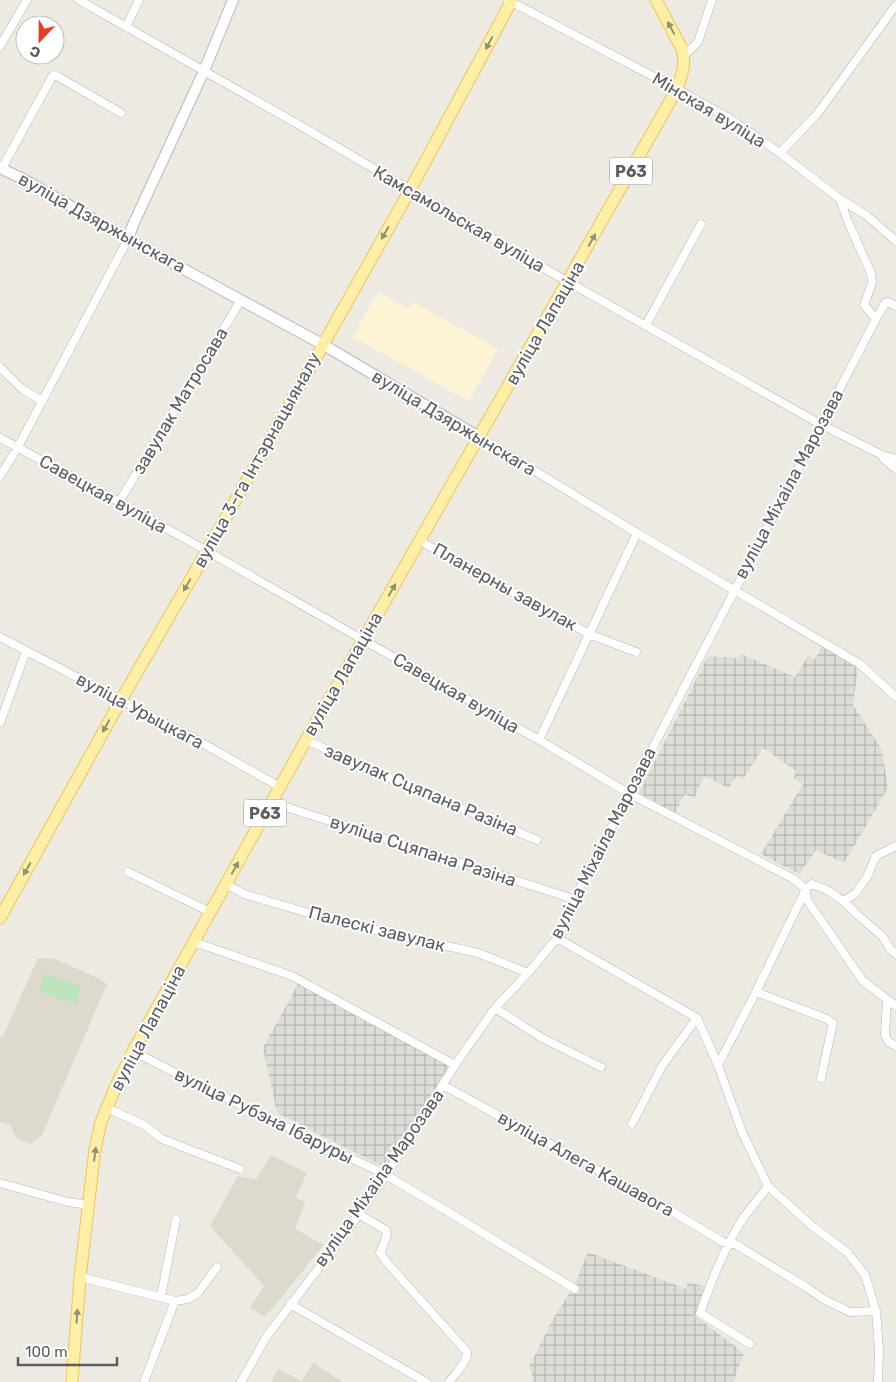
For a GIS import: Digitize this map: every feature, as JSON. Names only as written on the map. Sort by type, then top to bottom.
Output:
[{"type":"main road","points":[[656,0],[684,56]]},
{"type":"main road","name":"вуліца 3-га Інтэрнацыяналу","points":[[0,918],[121,700],[410,190],[510,1]]},
{"type":"main road","name":"вуліца Лапаціна","points":[[72,1382],[80,1277],[98,1135],[106,1108],[133,1051],[306,740],[677,89],[683,75],[684,56]]},
{"type":"street","points":[[0,46],[27,0]]},
{"type":"street","name":"Камсамольская вуліца","points":[[79,0],[308,130],[568,282],[820,424],[882,455],[896,459]]},
{"type":"street","points":[[126,27],[139,0]]},
{"type":"street","points":[[0,476],[18,447],[128,239],[204,71],[233,0]]},
{"type":"street","points":[[684,56],[698,42],[712,0]]},
{"type":"street","name":"Мінская вуліца","points":[[510,1],[729,118],[780,153],[840,199],[866,215],[896,241]]},
{"type":"street","points":[[780,153],[818,114],[896,5]]},
{"type":"street","points":[[1,168],[53,75],[121,113]]},
{"type":"street","name":"вуліца Дзяржынскага","points":[[1,168],[322,344],[860,664],[896,697]]},
{"type":"street","points":[[840,199],[848,222],[872,273],[872,283],[864,305],[876,318]]},
{"type":"street","points":[[646,325],[701,224]]},
{"type":"street","name":"завулак Матросава","points":[[119,502],[241,300]]},
{"type":"street","name":"вуліца Міхаіла Марозава","points":[[241,1382],[267,1336],[386,1175],[455,1065],[495,1008],[558,938],[574,899],[876,318],[887,302],[896,306]]},
{"type":"street","points":[[0,367],[22,388],[42,401]]},
{"type":"street","name":"Савецкая вуліца","points":[[0,438],[206,551],[539,740],[628,794],[792,878],[806,889]]},
{"type":"street","points":[[882,455],[896,469]]},
{"type":"street","name":"Планерны завулак","points":[[539,740],[638,533]]},
{"type":"street","name":"Планерны завулак","points":[[420,541],[589,634],[636,652]]},
{"type":"street","name":"вуліца Урыцкага","points":[[0,637],[121,700],[280,787]]},
{"type":"street","points":[[0,723],[26,650]]},
{"type":"street","name":"завулак Сцяпана Разіна","points":[[306,740],[385,776],[536,840]]},
{"type":"street","name":"вуліца Сцяпана Разіна","points":[[272,801],[574,899]]},
{"type":"street","points":[[843,900],[855,894],[867,877],[876,856],[896,846]]},
{"type":"street","points":[[128,872],[210,912]]},
{"type":"street","name":"Палескі завулак","points":[[226,884],[244,894],[332,920],[478,953],[528,973]]},
{"type":"street","points":[[718,1065],[806,889],[812,884],[829,891],[843,900],[883,937],[890,949],[896,954]]},
{"type":"street","points":[[806,889],[807,900],[863,980],[896,1006]]},
{"type":"street","points":[[558,938],[697,1018],[718,1065],[742,1132],[768,1186],[811,1225],[847,1252],[865,1275],[876,1311],[879,1350],[878,1382]]},
{"type":"street","points":[[194,942],[292,976],[455,1065]]},
{"type":"street","points":[[756,992],[833,1023],[822,1078]]},
{"type":"street","points":[[888,1000],[885,1035],[888,1041],[896,1046]]},
{"type":"street","points":[[495,1008],[542,1038],[601,1067]]},
{"type":"street","points":[[632,1124],[662,1066],[697,1018]]},
{"type":"street","name":"вуліца Рубэна Ібаруры","points":[[133,1051],[194,1083],[386,1175],[575,1289]]},
{"type":"street","name":"вуліца Алега Кашавога","points":[[443,1085],[729,1244],[735,1244],[825,1300],[850,1312],[876,1311]]},
{"type":"street","points":[[106,1108],[144,1124],[162,1139],[240,1169]]},
{"type":"street","points":[[0,1183],[68,1202],[89,1205]]},
{"type":"street","points":[[750,1344],[700,1313],[712,1279],[729,1244],[744,1217],[768,1186]]},
{"type":"street","points":[[358,1214],[386,1230],[387,1235],[380,1253],[467,1352],[465,1360],[449,1382]]},
{"type":"street","points":[[161,1296],[176,1220]]},
{"type":"street","points":[[80,1277],[161,1296],[174,1301],[188,1299],[198,1293],[217,1267]]},
{"type":"street","points":[[144,1382],[174,1301]]},
{"type":"street","points":[[290,1304],[426,1382]]},
{"type":"shaded area","points":[[378,292],[409,309],[413,302],[498,349],[469,401],[353,337]]},
{"type":"shaded area","points":[[822,647],[858,668],[853,705],[882,750],[888,788],[844,863],[816,850],[799,874],[761,854],[803,784],[794,778],[796,771],[763,748],[743,779],[737,775],[729,788],[704,776],[694,799],[685,794],[675,813],[639,793],[708,656],[737,658],[743,655],[795,677],[808,656],[815,659]]},
{"type":"shaded area","points":[[38,958],[55,959],[107,984],[42,1135],[31,1144],[16,1138],[10,1125],[0,1122],[0,1038],[3,1036]]},
{"type":"shaded area","points":[[298,984],[309,987],[450,1066],[389,1165],[382,1166],[277,1113],[263,1048]]},
{"type":"shaded area","points":[[271,1155],[307,1173],[296,1197],[305,1203],[295,1229],[324,1245],[265,1317],[250,1308],[264,1286],[210,1226],[238,1176],[256,1180]]},
{"type":"shaded area","points":[[588,1252],[686,1289],[688,1282],[705,1287],[695,1316],[744,1353],[733,1382],[534,1382],[529,1367],[553,1319],[575,1284]]},
{"type":"shaded area","points":[[313,1363],[343,1382],[271,1382],[278,1369],[302,1381]]},
{"type":"green space","points":[[44,974],[81,986],[76,1004],[39,992]]}]
